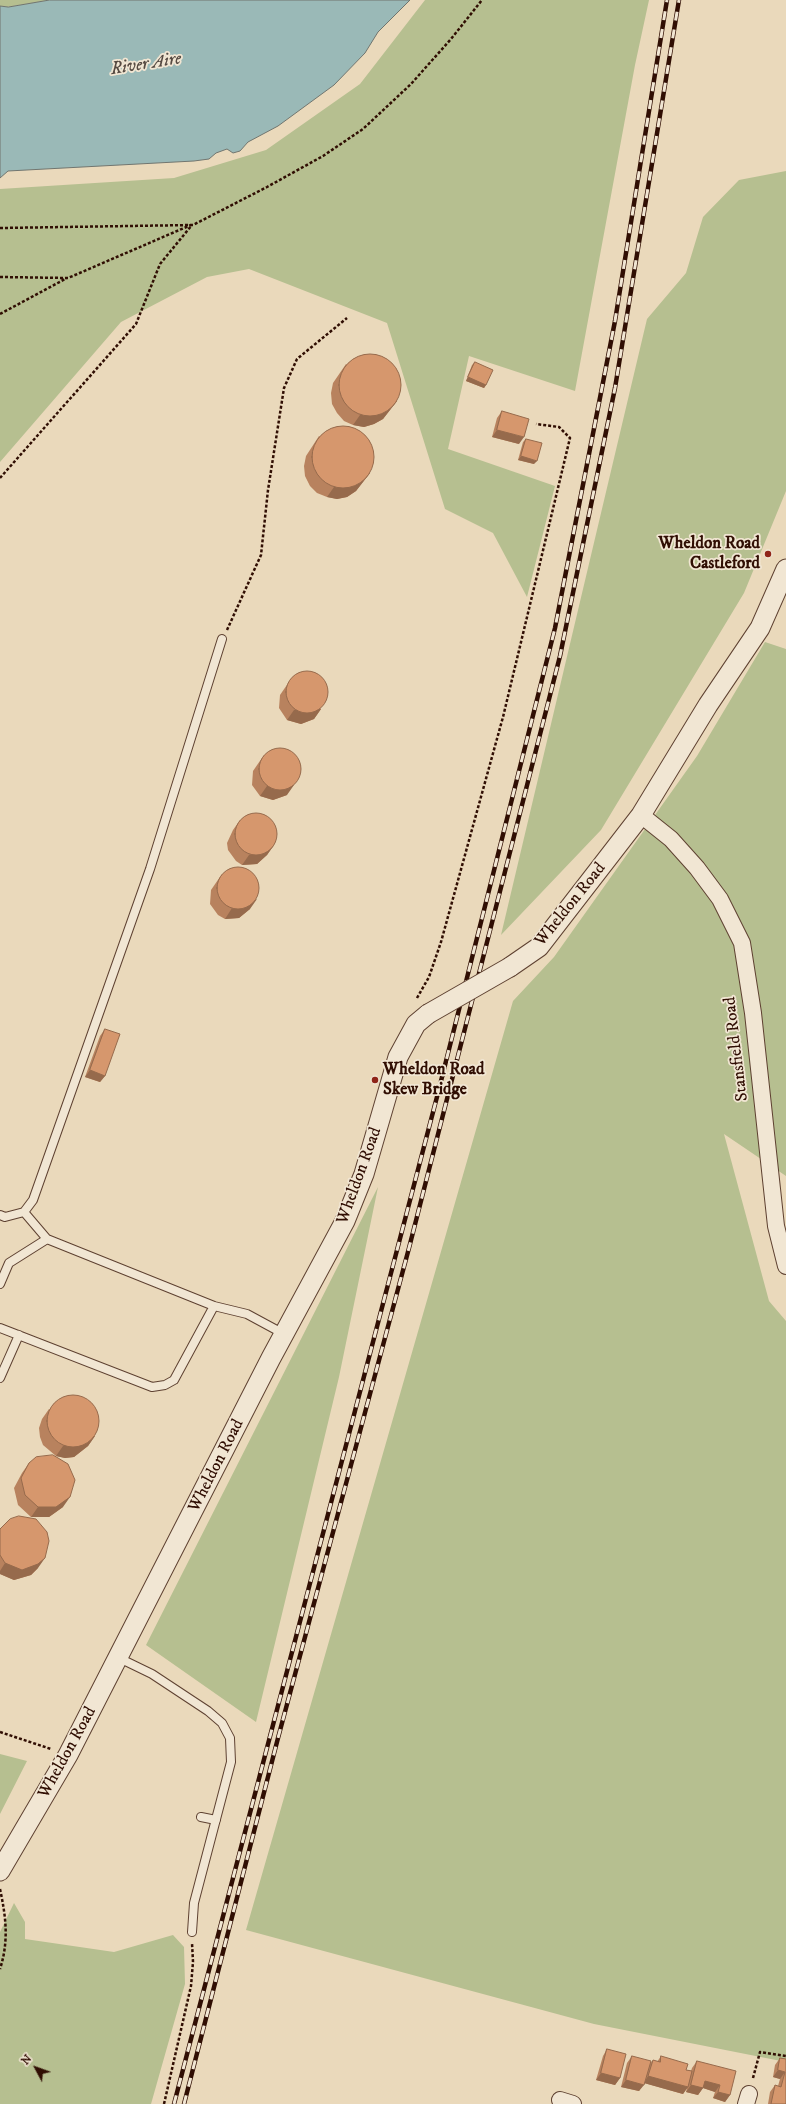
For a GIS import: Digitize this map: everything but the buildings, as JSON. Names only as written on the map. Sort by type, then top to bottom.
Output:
[{"type":"street","name":"Wheldon Road","points":[[0,1871],[68,1755],[120,1658],[284,1334],[352,1206],[364,1174],[398,1057],[416,1024],[421,1008],[510,967],[539,947],[641,815],[708,705],[760,628],[786,570]]},
{"type":"street","name":"Stansfield Road","points":[[641,815],[670,839],[698,868],[720,899],[742,943],[753,1013],[776,1226],[786,1266]]},
{"type":"lane","points":[[0,1215],[5,1217],[24,1212],[33,1200],[150,869],[222,639]]},
{"type":"lane","points":[[24,1212],[46,1239],[214,1306],[247,1314],[284,1334]]},
{"type":"lane","points":[[0,1284],[9,1263],[46,1239]]},
{"type":"lane","points":[[0,1328],[134,1382],[152,1387],[165,1386],[174,1380],[214,1306]]},
{"type":"lane","points":[[0,1378],[19,1335]]},
{"type":"lane","points":[[120,1658],[152,1674],[208,1711],[222,1723],[230,1738],[231,1762],[194,1903],[192,1932]]},
{"type":"lane","points":[[201,1817],[216,1820]]},
{"type":"path","points":[[0,314],[68,278],[193,225],[267,188],[323,156],[363,130],[411,84],[451,39],[482,0]]},
{"type":"path","points":[[0,228],[193,225]]},
{"type":"path","points":[[0,478],[136,324],[160,264],[193,225]]},
{"type":"path","points":[[0,278],[68,278]]},
{"type":"path","points":[[222,639],[248,587],[261,556],[268,490],[284,388],[297,359],[347,318]]},
{"type":"path","points":[[421,1008],[503,717],[570,438],[560,427],[536,424]]},
{"type":"path","points":[[0,1732],[68,1755]]},
{"type":"path","points":[[0,1889],[7,1934],[6,1950],[0,1969]]},
{"type":"path","points":[[164,2104],[191,1986],[193,1962],[192,1932]]},
{"type":"path","points":[[747,2099],[760,2052],[786,2056]]},
{"type":"green space","points":[[0,0],[50,0],[8,7],[0,6]]},
{"type":"green space","points":[[425,0],[649,0],[635,65],[575,391],[469,356],[448,449],[555,486],[527,597],[493,533],[445,509],[387,323],[249,269],[207,277],[121,322],[0,462],[0,189],[174,178],[266,150],[360,84]]},
{"type":"green space","points":[[786,171],[786,491],[744,593],[601,830],[501,935],[647,319],[686,273],[703,217],[739,180]]},
{"type":"green space","points":[[765,642],[786,649],[786,1176],[724,1134],[769,1301],[786,1321],[786,2062],[594,2024],[246,1930],[513,1001],[554,957],[697,756]]},
{"type":"green space","points":[[378,1187],[339,1377],[256,1722],[146,1645]]},
{"type":"green space","points":[[0,1754],[27,1761],[0,1814]]},
{"type":"green space","points":[[14,1903],[25,1922],[25,1939],[114,1952],[173,1935],[184,1947],[185,1984],[151,2104],[0,2104],[0,1932]]},
{"type":"water","name":"River Aire","points":[[50,0],[410,0],[378,32],[365,53],[334,85],[278,126],[248,142],[240,151],[233,153],[227,149],[216,153],[209,159],[194,161],[8,171],[0,178],[0,6],[8,7]]},
{"type":"railway","points":[[174,2104],[438,1093],[555,628],[615,321],[667,0]]},
{"type":"railway","points":[[184,2104],[278,1738],[409,1248],[560,656],[615,388],[679,0]]},
{"type":"place","name":"Wheldon Road Castleford","points":[[768,554]]},
{"type":"place","name":"Wheldon Road Skew Bridge","points":[[375,1080]]}]
